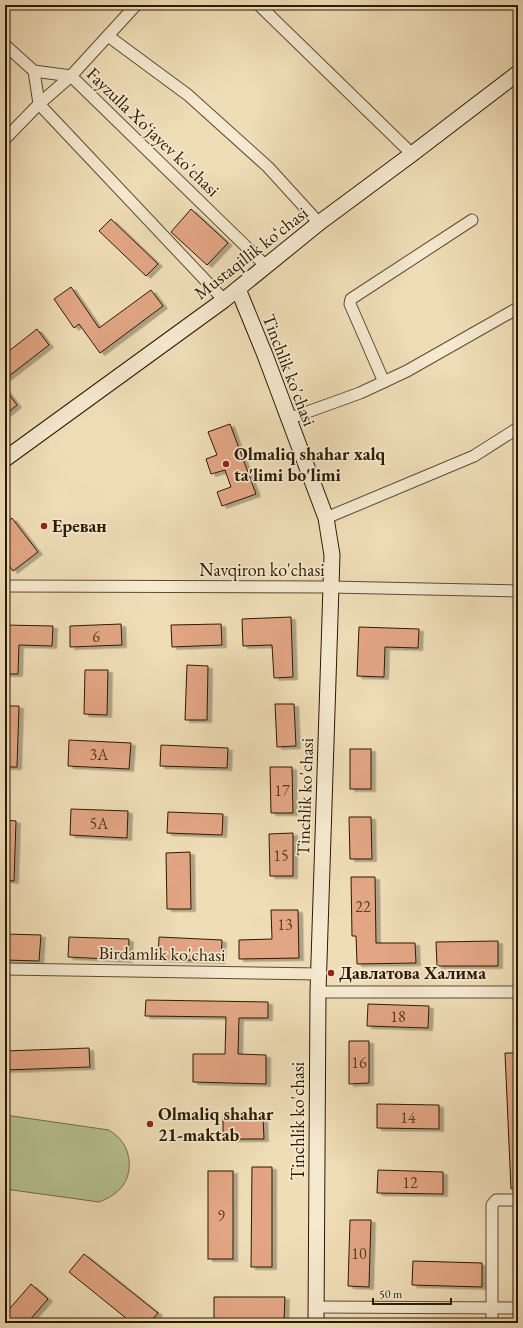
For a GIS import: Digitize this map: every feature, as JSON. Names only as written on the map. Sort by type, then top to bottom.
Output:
[{"type":"main road","name":"Mustaqillik koʻchasi","points":[[5,459],[224,300],[319,223],[412,154],[518,72]]},
{"type":"main road","name":"Tinchlik ko'chasi","points":[[238,289],[265,355],[326,518],[332,555],[318,974],[316,1323]]},
{"type":"street","points":[[5,139],[39,104],[71,76],[136,5]]},
{"type":"street","points":[[259,5],[412,154]]},
{"type":"street","points":[[108,36],[194,100],[268,167],[319,223]]},
{"type":"street","points":[[5,45],[34,71],[39,104],[224,300]]},
{"type":"street","name":"Fayzulla Xo‘jayev ko'chasi","points":[[34,71],[71,76],[266,266]]},
{"type":"street","points":[[384,382],[350,304],[351,299],[472,220]]},
{"type":"street","points":[[288,419],[360,393],[407,371],[518,308]]},
{"type":"street","points":[[326,518],[474,456],[518,428]]},
{"type":"street","name":"Navqiron ko'chasi","points":[[5,586],[330,587],[518,591]]},
{"type":"street","name":"Birdamlik ko'chasi","points":[[5,969],[318,974]]},
{"type":"street","points":[[318,992],[518,992]]},
{"type":"street","points":[[492,1323],[492,1205],[496,1200],[518,1200]]},
{"type":"street","points":[[316,1306],[518,1308]]},
{"type":"green space","points":[[5,1115],[109,1130],[123,1143],[128,1156],[129,1171],[124,1184],[112,1195],[99,1202],[5,1189]]},
{"type":"building","points":[[191,209],[228,243],[207,265],[171,232]]},
{"type":"building","points":[[111,219],[158,264],[146,276],[99,231]]},
{"type":"building","points":[[71,287],[99,328],[151,290],[163,306],[100,353],[79,324],[74,328],[54,299]]},
{"type":"building","points":[[37,329],[49,345],[5,379],[5,354]]},
{"type":"building","points":[[5,389],[17,405],[5,415]]},
{"type":"building","name":"Olmaliq shahar xalq ta'limi bo'limi","points":[[230,424],[256,494],[222,506],[217,492],[231,487],[225,470],[211,474],[206,459],[217,455],[208,432]]},
{"type":"building","points":[[12,518],[38,552],[13,571],[5,560],[5,523]]},
{"type":"building","points":[[291,617],[293,677],[274,678],[272,645],[243,646],[242,619]]},
{"type":"building","points":[[121,624],[122,645],[70,647],[70,626]]},
{"type":"building","points":[[221,624],[222,645],[172,647],[171,625]]},
{"type":"building","points":[[5,625],[53,626],[52,646],[19,645],[18,674],[5,674]]},
{"type":"building","points":[[359,627],[419,629],[418,648],[385,647],[384,677],[357,676]]},
{"type":"building","points":[[187,665],[208,666],[207,720],[185,720]]},
{"type":"building","points":[[85,670],[108,670],[107,715],[84,714]]},
{"type":"building","points":[[275,704],[294,704],[296,746],[277,747]]},
{"type":"building","points":[[5,706],[19,706],[17,767],[5,767]]},
{"type":"building","points":[[69,740],[131,743],[129,769],[68,766]]},
{"type":"building","points":[[161,745],[228,748],[227,768],[160,766]]},
{"type":"building","points":[[350,749],[371,749],[371,789],[350,789]]},
{"type":"building","points":[[270,767],[292,767],[293,813],[271,813]]},
{"type":"building","points":[[71,809],[128,811],[127,838],[70,835]]},
{"type":"building","points":[[168,812],[223,814],[222,835],[167,833]]},
{"type":"building","points":[[349,817],[371,817],[372,859],[350,859]]},
{"type":"building","points":[[5,820],[16,821],[14,881],[5,880]]},
{"type":"building","points":[[293,833],[293,876],[270,876],[269,834]]},
{"type":"building","points":[[190,852],[191,909],[167,909],[166,853]]},
{"type":"building","points":[[351,877],[375,877],[376,943],[415,943],[416,963],[357,964],[356,936],[352,936]]},
{"type":"building","points":[[271,910],[298,910],[299,958],[239,959],[239,940],[272,939]]},
{"type":"building","points":[[5,934],[41,935],[39,961],[5,960]]},
{"type":"building","points":[[69,937],[129,939],[128,960],[68,957]]},
{"type":"building","points":[[159,937],[222,940],[221,961],[158,959]]},
{"type":"building","points":[[498,941],[498,966],[437,966],[436,942]]},
{"type":"building","points":[[146,1000],[268,1002],[268,1018],[239,1018],[238,1054],[266,1055],[266,1084],[193,1082],[193,1054],[225,1054],[226,1017],[145,1016]]},
{"type":"building","points":[[368,1004],[429,1006],[428,1028],[367,1026]]},
{"type":"building","points":[[349,1041],[369,1041],[369,1083],[349,1084]]},
{"type":"building","points":[[89,1048],[90,1067],[5,1070],[5,1051]]},
{"type":"building","points":[[505,1053],[518,1053],[518,1188],[511,1189]]},
{"type":"building","points":[[377,1104],[439,1105],[439,1129],[377,1128]]},
{"type":"building","points":[[223,1116],[263,1116],[264,1139],[223,1139]]},
{"type":"building","points":[[252,1167],[272,1167],[272,1267],[251,1267]]},
{"type":"building","points":[[378,1170],[443,1172],[443,1194],[377,1193]]},
{"type":"building","points":[[208,1171],[233,1171],[233,1259],[208,1259]]},
{"type":"building","points":[[350,1220],[371,1220],[369,1287],[348,1286]]},
{"type":"building","points":[[84,1254],[158,1313],[149,1323],[132,1323],[69,1272]]},
{"type":"building","points":[[413,1261],[482,1263],[482,1287],[412,1285]]},
{"type":"building","points":[[31,1284],[48,1299],[27,1323],[5,1323],[5,1314]]},
{"type":"building","points":[[214,1297],[285,1297],[284,1320],[214,1320]]},
{"type":"place","name":"Olmaliq shahar xalq ta'limi bo'limi","points":[[226,464]]},
{"type":"place","name":"Ереван","points":[[44,526]]},
{"type":"place","name":"Давлатова Халима","points":[[331,973]]},
{"type":"place","name":"Olmaliq shahar 21-maktab","points":[[150,1124]]}]
